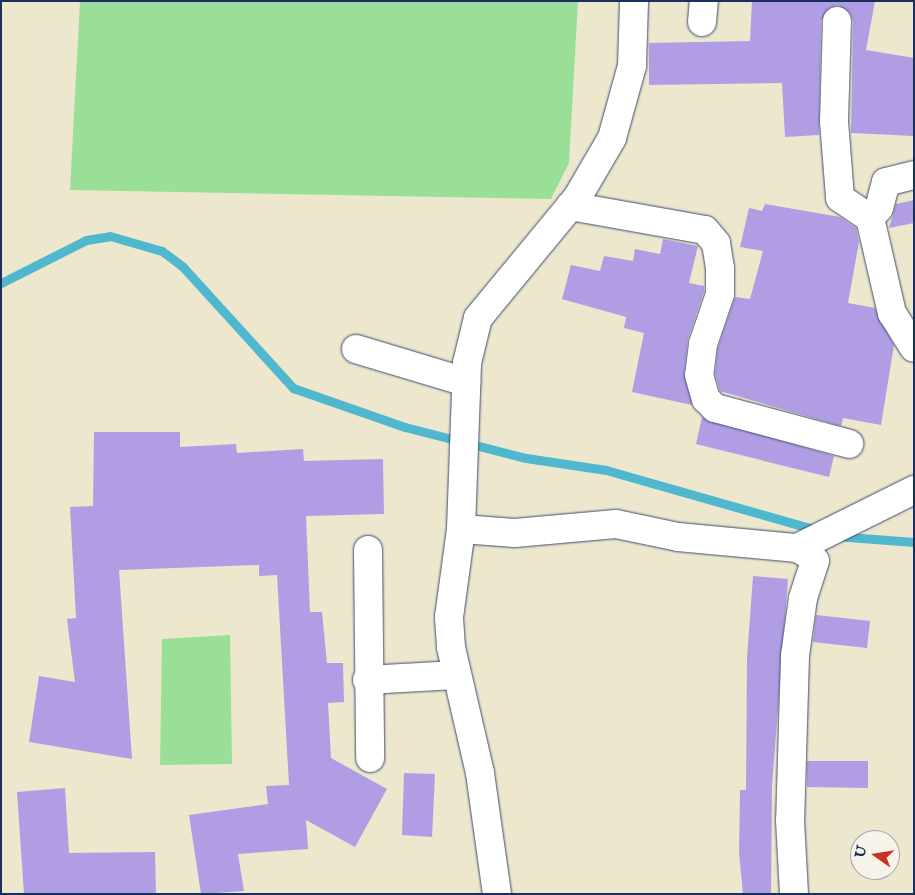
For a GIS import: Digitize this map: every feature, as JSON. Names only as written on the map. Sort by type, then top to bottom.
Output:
[{"type":"street","points":[[497,894],[480,773],[456,675],[449,617],[461,529],[466,382],[470,338],[478,318],[570,206],[612,138],[625,104],[634,1]]},
{"type":"street","points":[[837,21],[835,178],[840,198],[870,218],[892,312],[914,348]]},
{"type":"street","points":[[870,218],[879,208],[886,182],[914,175]]},
{"type":"street","points":[[570,206],[705,230],[716,243],[720,269],[720,294],[700,367],[706,398],[715,408],[849,444]]},
{"type":"street","points":[[356,349],[466,382]]},
{"type":"street","points":[[797,548],[914,490]]},
{"type":"street","points":[[461,529],[515,533],[616,524],[678,537],[797,548],[806,551],[815,561],[803,598],[796,656],[790,820],[794,894]]},
{"type":"street","points":[[368,550],[367,680],[370,758]]},
{"type":"street","points":[[367,680],[456,675]]},
{"type":"green space","points":[[80,1],[578,1],[569,163],[551,199],[70,190]]},
{"type":"green space","points":[[230,635],[232,764],[160,765],[162,639]]},
{"type":"building","points":[[752,1],[875,1],[866,50],[914,58],[914,136],[851,133],[853,21],[850,13],[838,5],[829,8],[821,21],[819,135],[785,137],[782,83],[649,85],[649,43],[750,41]]},
{"type":"building","points":[[914,200],[914,223],[889,228],[896,204]]},
{"type":"building","points":[[765,204],[840,217],[856,228],[859,242],[848,303],[875,308],[894,345],[881,425],[843,418],[841,426],[720,391],[715,374],[718,348],[735,297],[750,299],[763,251],[740,247],[749,208],[762,211]]},
{"type":"building","points":[[663,239],[698,246],[689,283],[704,286],[704,291],[688,339],[684,373],[692,405],[632,392],[644,333],[624,328],[626,317],[562,299],[571,265],[600,271],[604,256],[633,261],[635,249],[660,254]]},
{"type":"building","points":[[702,417],[834,456],[829,477],[696,444]]},
{"type":"building","points":[[94,432],[180,432],[180,447],[236,444],[237,453],[303,449],[304,461],[383,459],[384,514],[306,516],[310,612],[322,612],[327,663],[343,663],[344,702],[328,703],[331,758],[387,789],[355,847],[306,820],[308,849],[238,854],[244,891],[201,894],[189,815],[268,804],[266,786],[289,785],[277,575],[259,576],[259,565],[119,570],[132,759],[29,742],[39,676],[75,682],[67,619],[76,618],[70,507],[93,506]]},
{"type":"building","points":[[753,576],[788,579],[772,786],[771,894],[743,894],[739,853],[740,790],[746,790],[747,658]]},
{"type":"building","points":[[816,615],[870,621],[867,648],[813,642]]},
{"type":"building","points":[[807,761],[868,761],[868,788],[807,787]]},
{"type":"building","points":[[404,773],[435,774],[432,837],[402,835]]},
{"type":"building","points":[[65,788],[69,853],[155,852],[156,894],[24,894],[17,792]]},
{"type":"waterway","points":[[1,283],[86,240],[110,236],[162,251],[183,267],[293,388],[405,427],[526,458],[606,470],[820,531]]},
{"type":"waterway","points":[[835,536],[914,542]]}]
